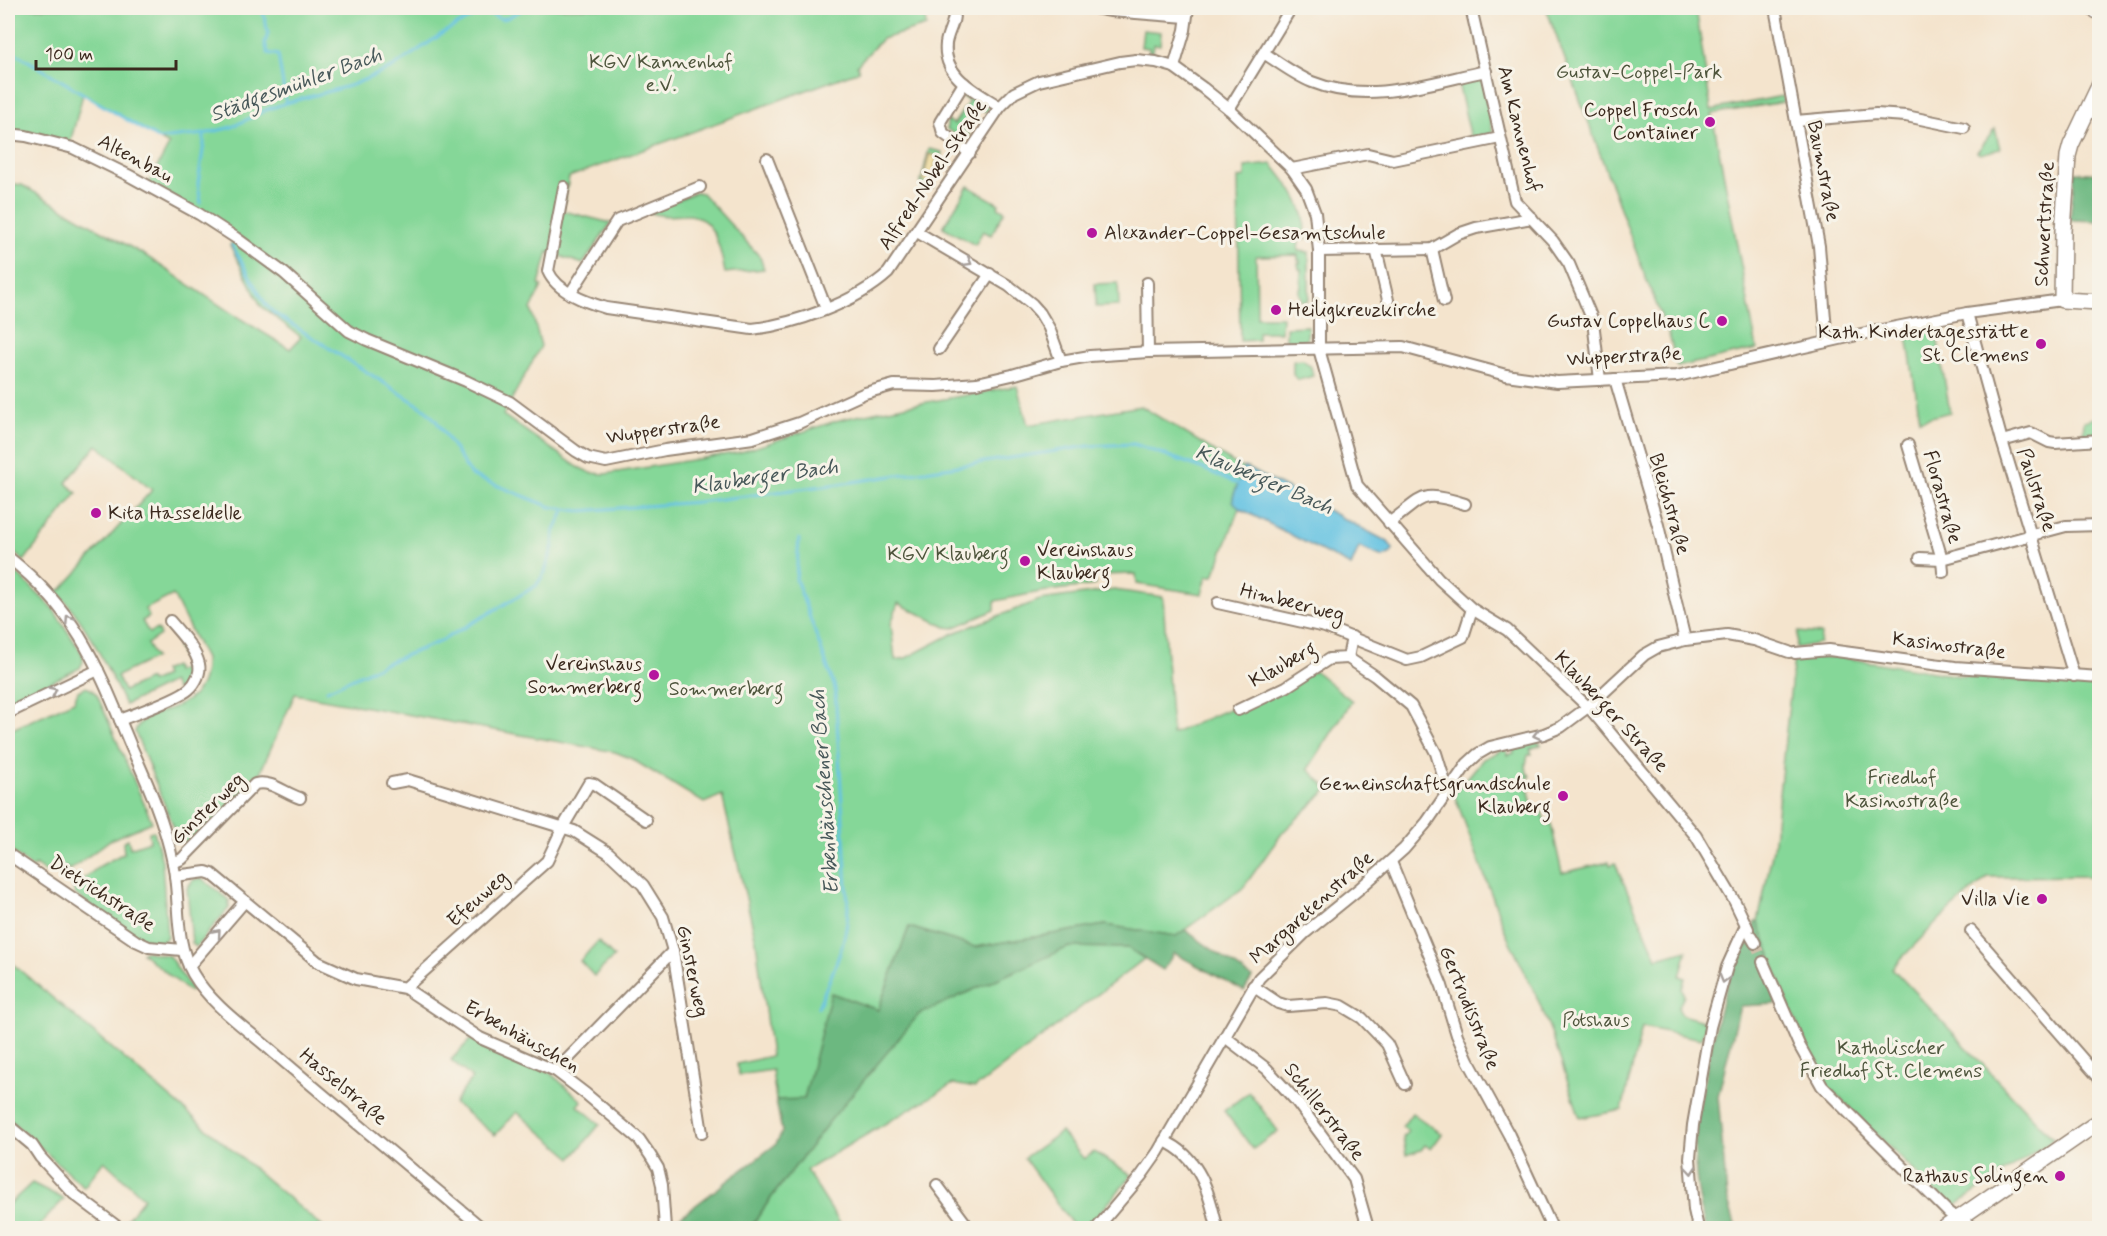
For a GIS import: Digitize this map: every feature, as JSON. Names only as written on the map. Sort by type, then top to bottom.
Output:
[{"type":"street","points":[[954,8],[954,23],[948,37],[946,51],[952,71],[964,83],[1000,107]]},
{"type":"street","points":[[1095,8],[1111,11],[1187,12],[1174,68]]},
{"type":"street","points":[[1229,109],[1291,8]]},
{"type":"street","name":"Am Kannenhof","points":[[1471,8],[1515,201],[1553,241],[1569,264],[1584,295],[1593,321],[1600,380]]},
{"type":"street","name":"Baumstraße","points":[[1775,8],[1819,246],[1827,342]]},
{"type":"street","points":[[2093,8],[2100,13]]},
{"type":"street","points":[[1264,53],[1310,81],[1354,93],[1392,91],[1486,71]]},
{"type":"street","name":"Alfred-Nobel-Straße","points":[[564,187],[548,271],[570,294],[606,308],[752,329],[774,327],[826,308],[869,288],[882,279],[893,268],[1000,107],[1009,97],[1032,83],[1093,68],[1136,60],[1156,62],[1174,68],[1229,109],[1292,169],[1302,182],[1313,206],[1320,251],[1319,349]]},
{"type":"street","points":[[964,83],[940,122],[943,133],[970,153]]},
{"type":"street","name":"Schwertstraße","points":[[2062,300],[2063,231],[2068,156],[2100,84]]},
{"type":"street","points":[[1796,121],[1876,114],[1964,128]]},
{"type":"street","name":"Altenbau","points":[[8,134],[26,136],[88,154],[200,214],[237,238]]},
{"type":"street","points":[[1292,169],[1368,154],[1394,160],[1500,138]]},
{"type":"street","points":[[767,159],[826,308]]},
{"type":"street","points":[[570,294],[616,220],[700,187]]},
{"type":"street","points":[[1320,251],[1432,249],[1458,234],[1476,228],[1532,218]]},
{"type":"street","points":[[917,232],[1021,294],[1040,313],[1053,336],[1061,361]]},
{"type":"street","name":"Wupperstraße","points":[[237,238],[285,273],[349,331],[510,402],[588,458],[614,461],[665,450],[753,438],[799,423],[865,393],[894,385],[936,386],[977,382],[1090,356],[1148,352],[1403,347],[1506,375],[1557,382],[1600,380],[1691,374],[1866,333],[1967,313],[2062,300],[2100,302]]},
{"type":"street","points":[[1376,249],[1388,300]]},
{"type":"street","points":[[1432,249],[1444,301]]},
{"type":"street","points":[[939,349],[990,274]]},
{"type":"street","points":[[1147,283],[1148,352]]},
{"type":"street","name":"Paulstraße","points":[[1967,313],[2002,441],[2074,676]]},
{"type":"street","name":"Klauberger Straße","points":[[1319,349],[1357,485],[1439,579],[1472,609],[1508,630],[1588,707],[1696,836],[1735,902],[1750,933],[1727,967],[1710,1027],[1693,1125],[1690,1158],[1694,1210],[1698,1228]]},
{"type":"street","name":"Bleichstraße","points":[[1616,379],[1663,544],[1685,640]]},
{"type":"street","points":[[2002,441],[2031,433],[2055,443],[2100,440]]},
{"type":"street","name":"Florastraße","points":[[1908,445],[1942,559],[1943,572]]},
{"type":"street","points":[[1389,523],[1413,504],[1430,495],[1465,504]]},
{"type":"street","name":"Florastraße","points":[[1920,558],[1942,559],[2066,526],[2100,525]]},
{"type":"street","name":"Hasselstraße","points":[[8,557],[55,600],[79,633],[98,670],[163,825],[175,876],[178,929],[182,950],[204,991],[482,1228]]},
{"type":"street","name":"Himbeerweg","points":[[1218,603],[1325,627],[1401,658],[1413,659],[1463,638],[1472,609]]},
{"type":"street","points":[[120,720],[181,694],[195,682],[200,670],[199,663],[187,642],[170,621]]},
{"type":"street","name":"Kasinostraße","points":[[1588,707],[1652,650],[1685,640],[1727,634],[1792,652],[1829,650],[1955,667],[2100,677]]},
{"type":"street","name":"Klauberg","points":[[1348,658],[1352,637]]},
{"type":"street","name":"Klauberg","points":[[1238,710],[1286,687],[1329,659],[1348,658],[1375,676],[1411,706],[1436,753],[1448,792]]},
{"type":"street","points":[[8,713],[98,670]]},
{"type":"street","name":"Margaretenstraße","points":[[1097,1228],[1141,1176],[1164,1141],[1256,982],[1306,932],[1391,862],[1427,822],[1467,764],[1478,754],[1490,747],[1544,734],[1561,727],[1588,707]]},
{"type":"street","name":"Ginsterweg","points":[[392,783],[408,780],[580,833],[598,844],[634,876],[658,909],[673,951],[702,1133]]},
{"type":"street","name":"Ginsterweg","points":[[173,863],[182,860],[255,783],[267,782],[287,794],[300,798]]},
{"type":"street","points":[[563,827],[589,783],[594,784],[646,820]]},
{"type":"street","name":"Efeuweg","points":[[405,988],[541,867],[555,846],[563,827]]},
{"type":"street","name":"Dietrichstraße","points":[[8,854],[136,941],[149,947],[182,950]]},
{"type":"street","name":"Gertrudisstraße","points":[[1391,862],[1442,986],[1464,1052],[1509,1136],[1552,1228]]},
{"type":"street","name":"Erbenhäuschen","points":[[175,876],[206,872],[212,874],[318,962],[356,979],[405,988],[480,1038],[556,1071],[615,1117],[645,1146],[658,1168],[664,1198],[665,1228]]},
{"type":"street","points":[[189,966],[244,901]]},
{"type":"street","points":[[1971,931],[2100,1079]]},
{"type":"street","points":[[556,1071],[673,951]]},
{"type":"street","points":[[1763,962],[1799,1045],[1822,1086],[1949,1213],[1970,1228]]},
{"type":"street","points":[[1256,982],[1278,1003],[1288,1006],[1327,1003],[1342,1006],[1362,1018],[1387,1044],[1405,1084]]},
{"type":"street","name":"Schillerstraße","points":[[1225,1037],[1267,1069],[1297,1102],[1354,1179],[1368,1228]]},
{"type":"street","points":[[1945,1228],[2100,1121]]},
{"type":"street","points":[[8,1125],[32,1145],[74,1194],[119,1228]]},
{"type":"street","points":[[1164,1141],[1173,1144],[1193,1164],[1201,1176],[1209,1193],[1217,1228]]},
{"type":"street","points":[[937,1185],[969,1228]]},
{"type":"green space","points":[[8,8],[924,8],[926,26],[882,39],[857,65],[859,71],[569,177],[563,211],[611,223],[583,264],[548,252],[539,285],[542,286],[531,309],[541,346],[503,415],[578,467],[591,473],[605,474],[741,452],[839,420],[1017,386],[1028,425],[1141,406],[1242,468],[1248,468],[1388,542],[1393,549],[1391,553],[1383,557],[1359,547],[1351,566],[1239,508],[1214,576],[1207,576],[1202,594],[1137,584],[1136,574],[1094,575],[1095,585],[995,601],[995,610],[953,628],[946,627],[898,603],[891,624],[895,660],[906,658],[954,633],[1040,600],[1114,590],[1163,597],[1172,734],[1315,671],[1352,701],[1308,769],[1328,789],[1283,832],[1243,888],[1176,936],[1105,925],[975,947],[909,927],[878,1010],[831,993],[804,1100],[776,1100],[772,1070],[739,1075],[737,1064],[771,1056],[756,941],[722,795],[704,803],[630,758],[615,752],[295,694],[255,784],[194,846],[187,844],[177,835],[135,732],[141,722],[150,716],[187,701],[197,692],[203,678],[205,659],[173,595],[145,609],[149,617],[142,621],[149,633],[157,629],[160,635],[147,644],[155,658],[117,676],[124,691],[149,679],[151,682],[165,676],[163,671],[174,666],[176,672],[186,667],[177,646],[181,643],[187,657],[191,658],[193,669],[191,677],[186,684],[176,690],[172,682],[125,705],[103,660],[76,614],[55,590],[61,590],[152,490],[97,445],[66,483],[77,493],[24,561],[8,548],[8,183],[22,185],[146,256],[290,349],[301,337],[261,306],[230,245],[236,238],[147,186],[169,145],[83,94],[69,147],[8,134]]},
{"type":"green space","name":"Gustav-Coppel-Park","points":[[1546,8],[1696,8],[1711,110],[1783,96],[1783,102],[1712,114],[1757,349],[1677,367],[1670,338]]},
{"type":"green space","points":[[1143,30],[1161,32],[1160,45],[1154,44],[1153,52],[1149,52],[1149,48],[1141,47]]},
{"type":"green space","points":[[1482,77],[1493,133],[1471,138],[1458,83]]},
{"type":"green space","points":[[965,93],[979,98],[989,109],[986,112],[979,108],[964,130],[970,135],[962,139],[947,129],[947,120],[954,124],[969,101],[963,97]]},
{"type":"green space","points":[[1995,129],[2000,149],[1980,154],[1977,152]]},
{"type":"green space","points":[[929,149],[942,152],[933,188],[920,185]]},
{"type":"green space","points":[[1272,164],[1287,183],[1302,210],[1306,239],[1299,239],[1298,251],[1309,252],[1309,296],[1307,301],[1301,301],[1299,289],[1301,288],[1301,269],[1299,269],[1298,255],[1256,256],[1257,317],[1282,317],[1281,332],[1258,332],[1258,340],[1240,341],[1238,178],[1245,177],[1245,167]]},
{"type":"green space","points":[[2075,172],[2099,174],[2099,221],[2070,220]]},
{"type":"green space","points":[[968,186],[999,204],[998,207],[1005,211],[991,235],[983,231],[975,245],[943,227]]},
{"type":"green space","points":[[696,192],[702,193],[760,257],[764,269],[725,273],[719,245],[710,227],[704,221],[696,216],[663,216],[649,212]]},
{"type":"green space","points":[[1118,283],[1119,306],[1096,307],[1095,284]]},
{"type":"green space","points":[[1308,326],[1307,340],[1286,340],[1286,327]]},
{"type":"green space","points":[[1936,330],[1950,412],[1920,420],[1907,335]]},
{"type":"green space","points":[[1303,360],[1311,367],[1313,376],[1299,380],[1293,375],[1293,361]]},
{"type":"green space","points":[[2099,417],[2099,433],[2083,434],[2084,421]]},
{"type":"green space","points":[[8,566],[53,609],[83,655],[83,662],[80,668],[8,703]]},
{"type":"green space","points":[[1798,632],[1821,634],[1820,643],[1796,648]]},
{"type":"green space","name":"Friedhof Kasinostraße","points":[[1840,657],[1959,676],[2099,685],[2099,876],[1988,877],[1940,919],[1892,968],[2053,1139],[1952,1208],[1823,1082],[1788,1003],[1758,922],[1773,849],[1794,658]]},
{"type":"green space","points":[[85,687],[97,695],[152,822],[110,840],[70,870],[62,865],[45,872],[35,865],[33,868],[8,849],[8,731],[74,701],[78,691]]},
{"type":"green space","name":"Potshaus","points":[[1537,741],[1541,745],[1530,749],[1532,754],[1528,755],[1526,764],[1527,774],[1530,777],[1526,779],[1534,813],[1542,812],[1546,825],[1551,824],[1562,873],[1609,862],[1610,865],[1615,863],[1657,958],[1687,950],[1680,976],[1685,978],[1682,988],[1684,996],[1678,1008],[1682,1015],[1707,1022],[1701,1039],[1642,1027],[1622,1110],[1580,1118],[1551,1032],[1507,936],[1454,794],[1483,759],[1506,748],[1508,755],[1514,753],[1512,746]]},
{"type":"green space","points":[[154,831],[162,861],[167,936],[163,942],[142,938],[106,917],[76,895],[72,879],[77,875],[82,880],[100,866],[124,853],[123,842],[128,839],[130,848],[150,841],[149,832]]},
{"type":"green space","points":[[201,878],[229,900],[229,908],[196,947],[192,943],[187,888],[193,880]]},
{"type":"green space","points":[[1755,922],[1758,922],[1771,955],[1766,959],[1776,1004],[1740,1006],[1718,1096],[1727,1197],[1736,1228],[1705,1228],[1695,1165],[1698,1115],[1720,1009],[1736,960],[1743,944],[1749,946]]},
{"type":"green space","points":[[1105,925],[1176,936],[1185,930],[1252,978],[1244,991],[1174,953],[1163,970],[1128,948],[1069,947],[919,1014],[829,1122],[750,1228],[671,1228],[675,1221],[776,1144],[782,1132],[776,1100],[804,1099],[831,993],[878,1010],[909,927],[975,947]]},
{"type":"green space","points":[[598,941],[614,957],[594,976],[580,961]]},
{"type":"green space","points":[[1068,947],[1128,948],[1144,959],[975,1088],[953,1084],[806,1170],[843,1228],[750,1228],[832,1117],[919,1014]]},
{"type":"green space","points":[[144,951],[169,956],[192,990],[190,992],[142,953]]},
{"type":"green space","points":[[8,960],[324,1228],[129,1228],[124,1223],[144,1198],[104,1161],[84,1187],[8,1118]]},
{"type":"green space","points":[[471,1039],[549,1072],[582,1101],[578,1106],[600,1124],[572,1158],[517,1112],[495,1135],[454,1103],[472,1078],[451,1060]]},
{"type":"green space","points":[[1249,1092],[1278,1131],[1253,1149],[1224,1111]]},
{"type":"green space","points":[[1412,1113],[1442,1134],[1431,1149],[1425,1145],[1421,1150],[1406,1155],[1403,1138],[1408,1131],[1402,1127]]},
{"type":"green space","points":[[1061,1132],[1084,1159],[1094,1152],[1132,1175],[1087,1228],[1075,1228],[1024,1158]]},
{"type":"green space","points":[[32,1183],[64,1199],[37,1228],[8,1228],[8,1205]]},
{"type":"sand","points":[[929,154],[938,156],[932,183],[923,181]]},
{"type":"water","points":[[1245,467],[1388,542],[1393,549],[1391,553],[1383,557],[1359,547],[1351,566],[1239,508],[1233,501],[1233,497]]},
{"type":"waterway","points":[[262,8],[268,33],[265,43],[268,53],[278,55],[286,103]]},
{"type":"waterway","name":"Städgesmühler Bach","points":[[8,53],[15,53],[159,139],[204,134],[232,127],[266,110],[352,85],[392,68],[446,31],[474,16],[490,14],[501,19],[525,8]]},
{"type":"waterway","points":[[201,203],[198,184],[204,134]]},
{"type":"waterway","name":"Klauberger Bach","points":[[232,245],[266,305],[274,313],[425,409],[437,422],[471,475],[551,507],[580,511],[698,502],[839,484],[1089,446],[1134,444],[1241,485]]},
{"type":"waterway","points":[[327,690],[441,641],[536,586],[545,572],[553,546],[554,532],[565,509]]},
{"type":"waterway","name":"Erbenhäuschener Bach","points":[[799,539],[796,579],[835,688],[848,906],[842,945],[818,1007]]},
{"type":"tunnel","points":[[1755,943],[1763,962]]},
{"type":"place","name":"Coppel Frosch Container","points":[[1710,122]]},
{"type":"place","name":"Alexander-Coppel-Gesamtschule","points":[[1092,233]]},
{"type":"place","name":"Heiligkreuzkirche","points":[[1276,310]]},
{"type":"place","name":"Gustav Coppelhaus C","points":[[1722,321]]},
{"type":"place","name":"Kath. Kindertagesstätte St. Clemens","points":[[2041,344]]},
{"type":"place","name":"Kita Hasseldelle","points":[[96,513]]},
{"type":"place","name":"Vereinshaus Klauberg","points":[[1025,561]]},
{"type":"place","name":"Vereinshaus Sommerberg","points":[[654,675]]},
{"type":"place","name":"Gemeinschaftsgrundschule Klauberg","points":[[1563,796]]},
{"type":"place","name":"Villa Vie","points":[[2042,899]]},
{"type":"place","name":"Rathaus Solingen","points":[[2060,1176]]},
{"type":"park label","name":"KGV Kannenhof e.V.","points":[[661,74]]},
{"type":"park label","name":"KGV Klauberg","points":[[948,554]]},
{"type":"park label","name":"Sommerberg","points":[[726,689]]},
{"type":"park label","name":"Katholischer Friedhof St. Clemens","points":[[1891,1060]]}]
